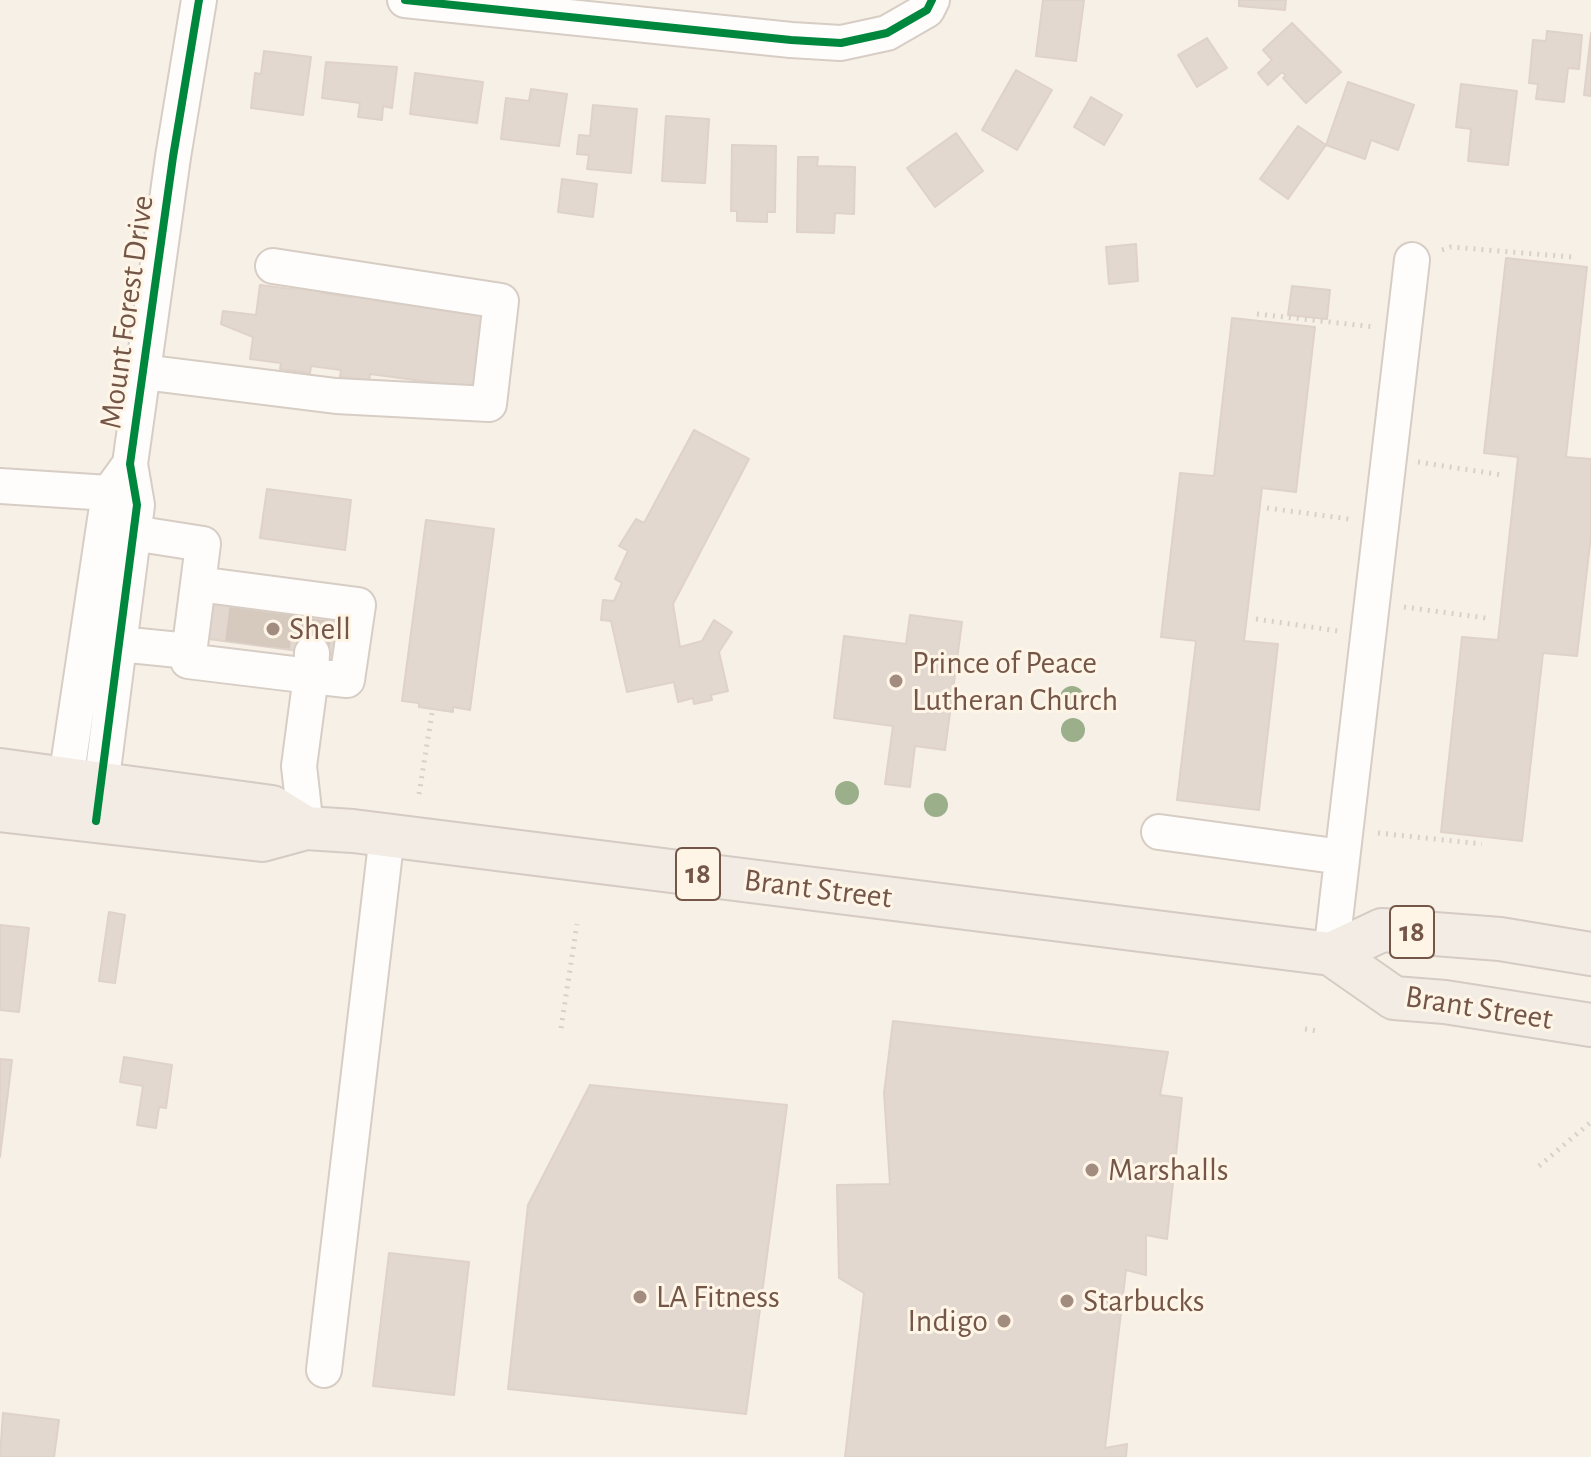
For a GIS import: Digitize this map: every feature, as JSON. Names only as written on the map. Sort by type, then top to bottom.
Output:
[{"type":"main road","name":"Brant Street","points":[[0,770],[82,800],[262,840],[306,828],[387,835],[1331,954],[1394,998],[1445,1002],[1574,1022]]},
{"type":"main road","name":"Brant Street","points":[[0,810],[82,800]]},
{"type":"main road","name":"Brant Street","points":[[1331,954],[1382,930],[1583,949]]},
{"type":"main road","points":[[1574,1022],[1591,1052]]},
{"type":"street","name":"Mount Forest Drive","points":[[82,800],[119,644],[137,505],[130,464],[173,157],[199,0]]},
{"type":"street","points":[[405,0],[589,10],[791,40],[841,43],[887,33],[927,10],[932,0]]},
{"type":"street","points":[[1331,954],[1412,260]]},
{"type":"street","points":[[143,372],[336,396],[489,404],[501,301],[273,266]]},
{"type":"street","name":"Mount Forest Drive","points":[[82,800],[109,493],[130,464]]},
{"type":"street","points":[[0,486],[109,493]]},
{"type":"street","points":[[133,533],[203,544],[188,661],[256,657],[311,664],[347,680],[358,605],[316,606],[263,599],[198,584]]},
{"type":"street","points":[[119,644],[189,651]]},
{"type":"street","points":[[306,828],[299,766],[311,664]]},
{"type":"street","points":[[1159,832],[1342,857]]},
{"type":"street","points":[[324,1370],[387,835]]},
{"type":"path","points":[[1412,260],[1451,247],[1572,257]]},
{"type":"path","points":[[1257,314],[1404,330]]},
{"type":"path","points":[[1389,458],[1502,475]]},
{"type":"path","points":[[1267,508],[1382,523]]},
{"type":"path","points":[[1256,619],[1486,618]]},
{"type":"path","points":[[419,794],[432,713]]},
{"type":"path","points":[[561,1028],[577,924]]},
{"type":"path","points":[[1305,1029],[1317,1031]]},
{"type":"path","points":[[1539,1166],[1591,1122]]},
{"type":"building","points":[[1043,0],[1084,0],[1076,61],[1036,56]]},
{"type":"building","points":[[1239,0],[1286,0],[1285,10],[1239,6]]},
{"type":"building","points":[[1292,23],[1341,72],[1306,103],[1283,78],[1286,76],[1282,72],[1268,85],[1258,73],[1272,60],[1263,50]]},
{"type":"building","points":[[1547,31],[1582,35],[1579,69],[1568,68],[1564,102],[1536,99],[1538,84],[1529,83],[1533,40],[1546,41]]},
{"type":"building","points":[[1591,33],[1591,96],[1584,95]]},
{"type":"building","points":[[1207,38],[1227,68],[1197,87],[1178,55]]},
{"type":"building","points":[[264,51],[311,57],[303,115],[251,108],[255,73],[261,74]]},
{"type":"building","points":[[326,62],[397,67],[392,108],[383,106],[382,120],[358,117],[360,103],[322,98]]},
{"type":"building","points":[[1016,70],[1052,90],[1017,150],[982,130]]},
{"type":"building","points":[[415,73],[483,82],[477,123],[410,114]]},
{"type":"building","points":[[1348,82],[1414,105],[1398,150],[1371,140],[1365,159],[1326,145]]},
{"type":"building","points":[[1461,84],[1517,91],[1508,165],[1468,161],[1471,129],[1456,127]]},
{"type":"building","points":[[531,89],[567,94],[559,146],[501,139],[506,98],[529,101]]},
{"type":"building","points":[[1091,97],[1122,115],[1104,145],[1074,127]]},
{"type":"building","points":[[593,105],[637,109],[631,173],[587,169],[589,155],[577,154],[579,135],[590,136]]},
{"type":"building","points":[[666,116],[709,119],[705,183],[662,181]]},
{"type":"building","points":[[1298,126],[1326,145],[1288,199],[1260,179]]},
{"type":"building","points":[[956,133],[983,171],[935,207],[907,168]]},
{"type":"building","points":[[732,145],[776,146],[775,212],[767,212],[767,222],[737,221],[737,211],[731,211]]},
{"type":"building","points":[[798,157],[818,157],[817,166],[855,167],[854,214],[835,213],[834,233],[797,232]]},
{"type":"building","points":[[562,179],[597,184],[593,217],[558,212]]},
{"type":"building","points":[[1136,244],[1138,281],[1109,284],[1106,247]]},
{"type":"building","points":[[1506,258],[1587,267],[1566,457],[1591,459],[1591,535],[1577,656],[1543,653],[1522,841],[1441,832],[1462,637],[1498,640],[1518,457],[1484,453]]},
{"type":"building","points":[[292,283],[321,287],[321,293],[350,297],[351,290],[381,294],[380,301],[484,315],[474,388],[370,374],[369,381],[340,377],[341,370],[311,366],[310,373],[280,369],[281,363],[250,359],[253,337],[221,324],[223,311],[256,315],[260,285],[291,289]]},
{"type":"building","points":[[1292,286],[1330,290],[1327,319],[1288,315]]},
{"type":"building","points":[[1232,318],[1315,327],[1296,492],[1262,488],[1244,641],[1278,644],[1259,810],[1177,800],[1196,641],[1161,637],[1180,473],[1214,476]]},
{"type":"building","points":[[694,430],[749,459],[673,604],[680,647],[702,641],[714,620],[732,632],[719,652],[728,691],[711,695],[712,700],[694,704],[693,698],[678,702],[674,682],[627,692],[611,621],[601,620],[603,600],[614,601],[622,583],[615,579],[628,551],[619,546],[636,519],[644,523]]},
{"type":"building","points":[[267,489],[351,500],[345,550],[260,538]]},
{"type":"building","points":[[426,520],[494,529],[470,710],[453,707],[453,712],[402,701]]},
{"type":"building","points":[[207,599],[350,618],[344,657],[201,638]]},
{"type":"building","name":"Prince of Peace Lutheran Church","points":[[910,615],[962,622],[945,750],[915,746],[910,787],[885,784],[893,726],[834,718],[844,636],[906,644]]},
{"type":"building","points":[[109,912],[125,915],[115,983],[99,981]]},
{"type":"building","points":[[0,925],[29,928],[19,1012],[0,1010]]},
{"type":"building","points":[[893,1021],[1168,1052],[1160,1095],[1182,1098],[1167,1239],[1146,1235],[1146,1275],[1126,1270],[1105,1448],[1127,1444],[1126,1457],[845,1457],[864,1293],[839,1278],[837,1185],[890,1184],[884,1093]]},
{"type":"building","points":[[124,1057],[172,1065],[166,1108],[159,1107],[156,1128],[137,1125],[143,1086],[120,1082]]},
{"type":"building","points":[[0,1059],[12,1060],[0,1157]]},
{"type":"building","name":"LA Fitness","points":[[590,1085],[787,1105],[746,1414],[508,1389],[528,1205]]},
{"type":"building","points":[[389,1253],[469,1262],[454,1395],[373,1386]]},
{"type":"building","points":[[3,1413],[59,1420],[54,1457],[0,1457]]},
{"type":"tunnel","points":[[242,643],[247,604]]},
{"type":"tunnel","points":[[273,647],[277,608]]},
{"type":"tunnel","points":[[312,653],[316,614]]},
{"type":"cycle path","points":[[96,821],[137,505],[130,464],[173,157],[199,0]]},
{"type":"cycle path","points":[[405,0],[841,43],[887,33],[927,10],[932,0]]},
{"type":"place","name":"Shell","points":[[273,629]]},
{"type":"place","name":"Prince of Peace Lutheran Church","points":[[896,681]]},
{"type":"place","name":"Marshalls","points":[[1092,1170]]},
{"type":"place","name":"LA Fitness","points":[[640,1297]]},
{"type":"place","name":"Starbucks","points":[[1067,1301]]},
{"type":"place","name":"Indigo","points":[[1004,1321]]}]
